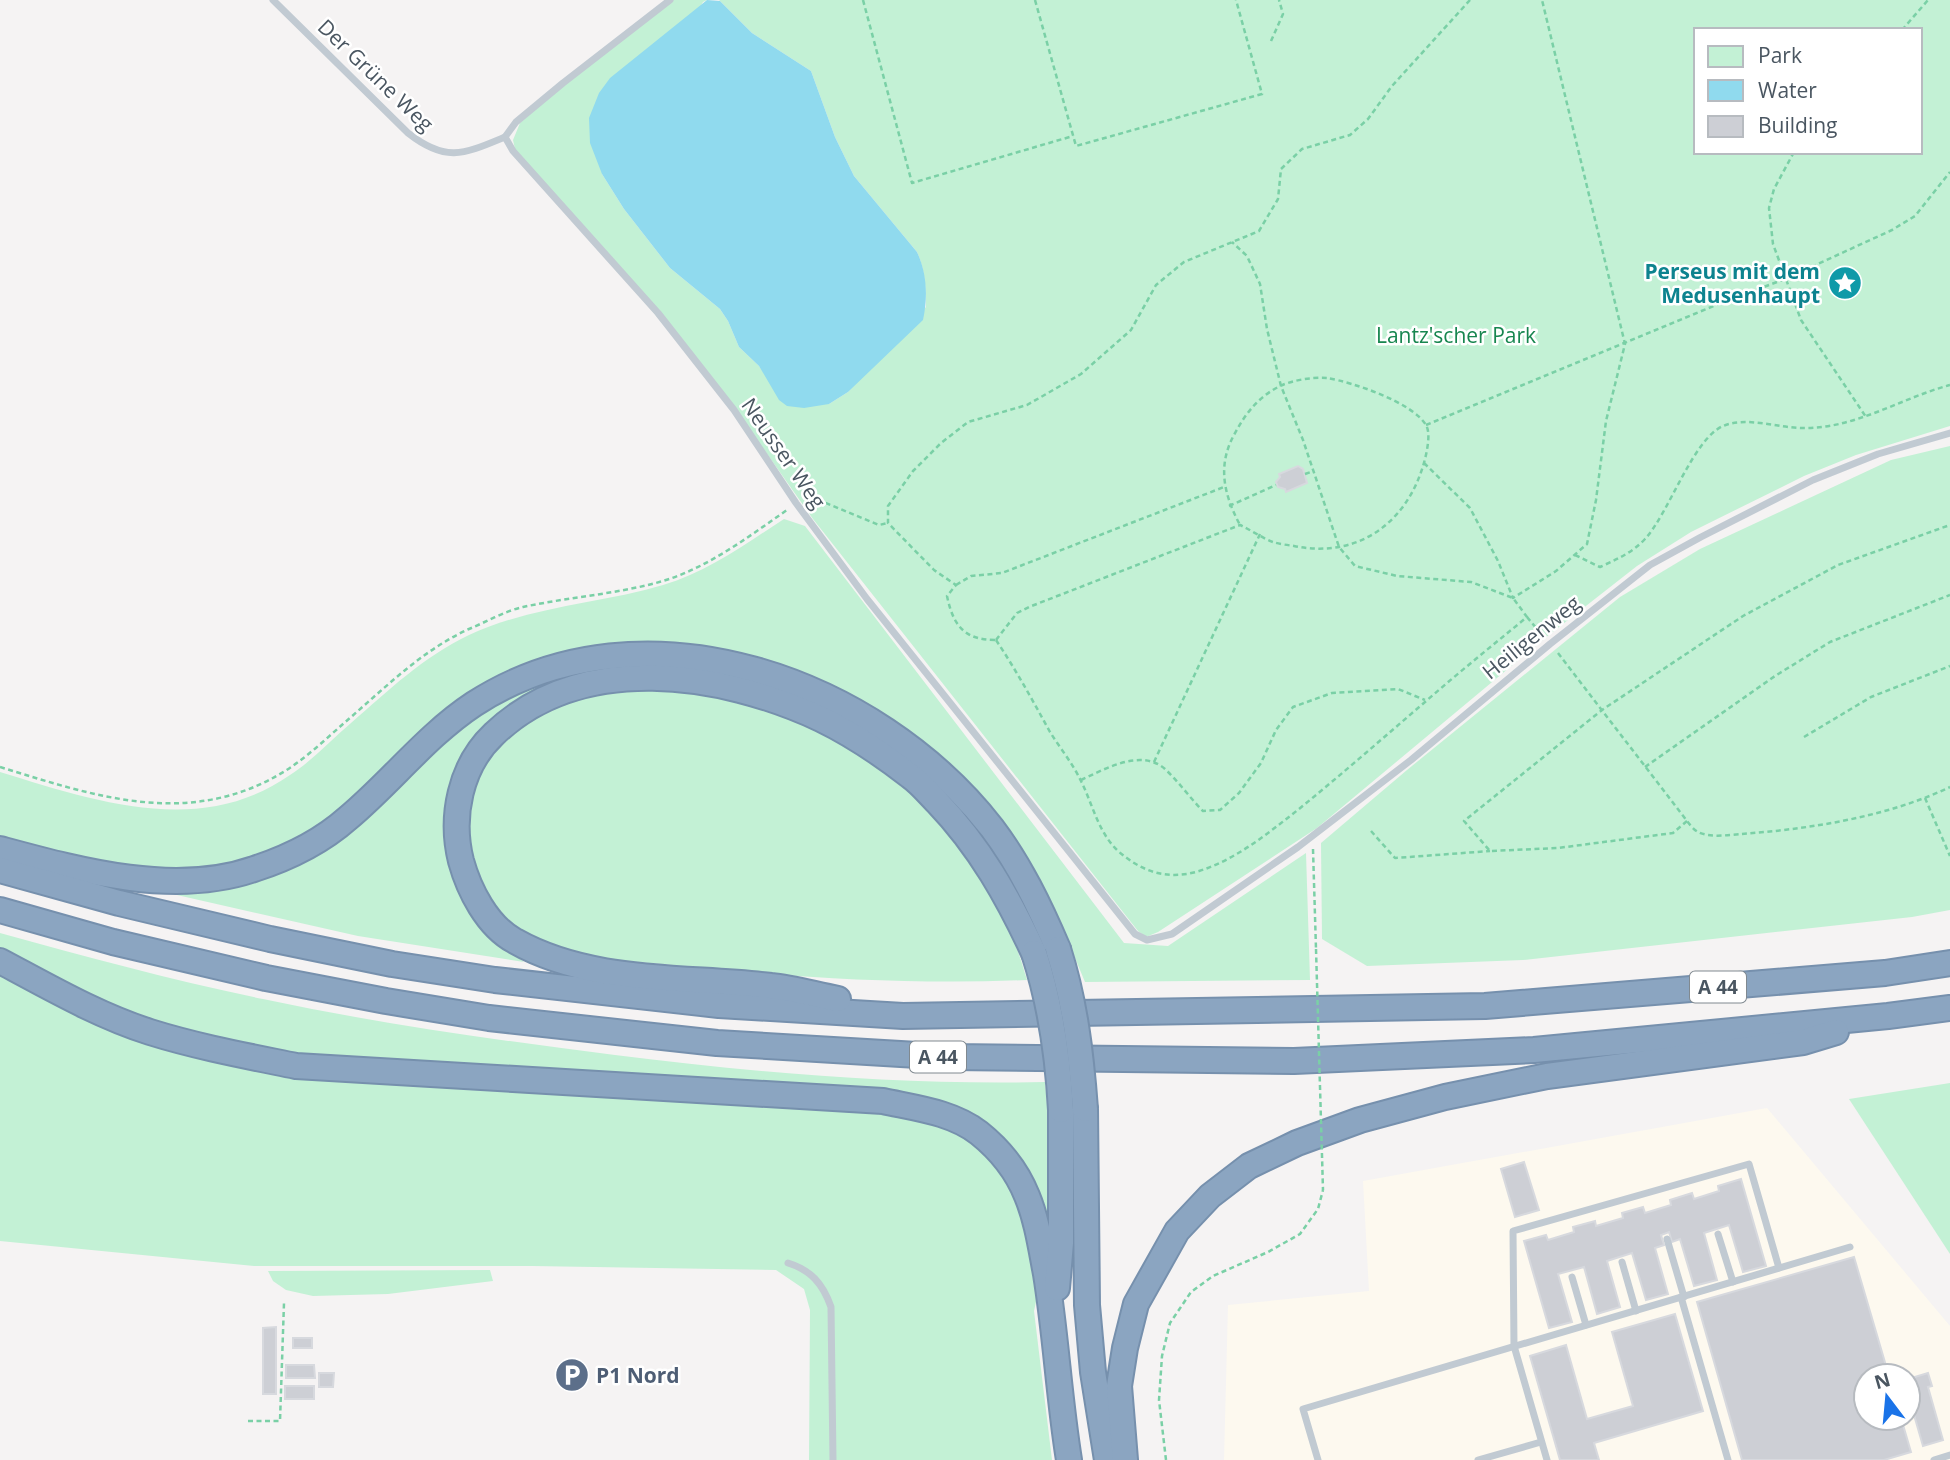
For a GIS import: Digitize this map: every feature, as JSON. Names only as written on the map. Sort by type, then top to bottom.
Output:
[{"type":"highway","points":[[0,849],[59,865],[117,876],[170,880],[213,878],[251,870],[310,845],[347,820],[445,726],[474,704],[508,685],[580,661],[628,655],[671,654],[775,675],[839,701],[886,729],[926,761],[992,828],[1038,902],[1046,951]]},
{"type":"highway","points":[[903,1016],[773,986],[645,975],[575,965],[545,957],[511,939],[487,915],[467,883],[457,845],[457,801],[469,769],[483,744],[508,721],[535,702],[567,690],[608,681],[654,678],[690,680],[774,699],[823,720],[913,778],[953,819],[983,857],[1012,905],[1069,982],[1079,1037],[1054,1323]]},
{"type":"highway","name":"A 44","points":[[0,870],[119,903],[270,939],[392,964],[495,980],[719,1005],[903,1016],[1485,1006],[1885,972],[1950,963]]},
{"type":"highway","name":"A 44","points":[[0,909],[113,942],[266,978],[489,1018],[717,1043],[951,1057],[1294,1061],[1521,1051],[1950,1008]]},
{"type":"highway","points":[[0,961],[74,1002],[149,1032],[221,1052],[296,1066],[883,1101],[939,1113],[977,1131],[987,1140],[1007,1159],[1027,1195],[1040,1240],[1054,1323],[1061,1408],[1069,1460]]},
{"type":"highway","points":[[1125,1460],[1119,1387],[1136,1304],[1177,1231],[1210,1196],[1250,1166],[1297,1143],[1360,1120],[1445,1097],[1547,1076],[1803,1042],[1888,1016]]},
{"type":"highway","points":[[1073,1110],[1093,1372],[1107,1460]]},
{"type":"lane","name":"Der Grüne Weg","points":[[273,0],[408,133],[424,145],[442,152],[465,152],[505,137]]},
{"type":"lane","points":[[505,137],[516,122],[670,0]]},
{"type":"lane","name":"Neusser Weg","points":[[505,137],[513,151],[657,313],[734,410],[796,503],[867,599],[1135,934],[1147,940],[1172,934]]},
{"type":"lane","name":"Heiligenweg","points":[[1172,934],[1313,835],[1411,760],[1650,565],[1812,480],[1878,454],[1950,433]]},
{"type":"lane","points":[[1411,760],[1417,767]]},
{"type":"lane","points":[[1547,1460],[1514,1346],[1513,1231],[1749,1164],[1779,1268]]},
{"type":"lane","points":[[1718,1234],[1733,1282]]},
{"type":"lane","points":[[1667,1239],[1728,1460]]},
{"type":"lane","points":[[1318,1460],[1303,1409],[1850,1247]]},
{"type":"lane","points":[[1622,1262],[1636,1311]]},
{"type":"lane","points":[[788,1264],[799,1267],[818,1282],[831,1307],[834,1460]]},
{"type":"lane","points":[[1572,1278],[1586,1325]]},
{"type":"lane","points":[[1478,1460],[1541,1442]]},
{"type":"lane","points":[[1938,1459],[1950,1455]]},
{"type":"path","points":[[863,0],[912,183],[1073,136]]},
{"type":"path","points":[[1035,0],[1076,146],[1262,94],[1236,0]]},
{"type":"path","points":[[1271,41],[1283,14],[1279,0]]},
{"type":"path","points":[[956,585],[934,570],[888,523],[888,506],[913,471],[941,443],[968,422],[1027,405],[1081,374],[1131,330],[1156,285],[1184,262],[1259,231],[1278,199],[1281,169],[1302,149],[1350,135],[1368,119],[1392,86],[1470,0]]},
{"type":"path","points":[[1513,598],[1556,571],[1587,544],[1596,500],[1606,421],[1625,344],[1542,0]]},
{"type":"path","points":[[1904,28],[1928,0]]},
{"type":"path","points":[[1793,154],[1774,189],[1769,208],[1773,244],[1801,320],[1866,416]]},
{"type":"path","points":[[1426,425],[1785,279],[1892,230],[1915,216],[1950,172]]},
{"type":"path","points":[[1233,242],[1247,256],[1260,284],[1267,329],[1281,386],[1314,471],[1339,547],[1355,566],[1397,576],[1471,582],[1513,598]]},
{"type":"path","points":[[1310,378],[1341,381],[1394,399],[1426,425],[1429,437],[1415,490],[1391,522],[1365,540],[1315,550],[1273,542],[1240,525],[1229,506],[1225,487],[1224,452],[1244,416],[1258,401],[1281,386],[1310,378]]},
{"type":"path","points":[[1575,555],[1600,567],[1629,554],[1647,537],[1704,442],[1722,426],[1743,422],[1801,429],[1827,428],[1950,385]]},
{"type":"path","points":[[1424,463],[1470,508],[1498,561],[1513,598],[1697,832],[1713,836],[1843,820],[1926,798],[1950,787]]},
{"type":"path","points":[[1305,474],[1314,471]]},
{"type":"path","points":[[1229,506],[1276,485]]},
{"type":"path","points":[[996,640],[982,640],[967,634],[957,625],[947,596],[956,585],[971,576],[1002,573],[1225,487]]},
{"type":"path","points":[[0,767],[123,801],[174,804],[222,798],[257,786],[286,770],[419,658],[466,631],[520,608],[663,581],[704,565],[796,503],[821,501],[879,525],[888,523]]},
{"type":"path","points":[[996,640],[1017,613],[1240,525]]},
{"type":"path","points":[[1490,851],[1464,821],[1602,710],[1744,616],[1801,583],[1838,565],[1950,525]]},
{"type":"path","points":[[1154,762],[1260,534]]},
{"type":"path","points":[[1645,766],[1775,676],[1830,642],[1950,595]]},
{"type":"path","points":[[996,640],[1081,779],[1100,827],[1116,849],[1149,872],[1193,873],[1224,862],[1256,842],[1349,769],[1426,700],[1527,617]]},
{"type":"path","points":[[1804,737],[1871,697],[1950,666]]},
{"type":"path","points":[[1081,779],[1136,760],[1154,762],[1165,769],[1203,811],[1220,810],[1239,793],[1261,763],[1276,730],[1293,707],[1332,693],[1398,689],[1426,700]]},
{"type":"path","points":[[1926,798],[1950,856]]},
{"type":"path","points":[[1371,831],[1395,858],[1558,848],[1673,833],[1686,821]]},
{"type":"path","points":[[1166,1460],[1158,1399],[1162,1356],[1170,1324],[1191,1292],[1213,1276],[1268,1252],[1300,1234],[1318,1209],[1323,1190],[1313,835]]},
{"type":"path","points":[[248,1421],[280,1421],[284,1303]]},
{"type":"shaded area","points":[[1767,1108],[1950,1326],[1950,1460],[1224,1460],[1228,1305],[1369,1291],[1363,1181]]},
{"type":"green space","name":"Lantz'scher Park","points":[[673,0],[707,0],[703,2],[602,174],[624,209],[670,268],[720,309],[739,347],[768,379],[829,404],[848,392],[926,307],[922,265],[917,252],[854,176],[835,137],[811,71],[752,33],[719,0],[1950,0],[1950,426],[1856,455],[1804,476],[1691,532],[1637,566],[1545,638],[1317,828],[1158,932],[1146,937],[1138,931],[813,519],[736,410],[515,149],[513,140],[520,123],[565,83]]},
{"type":"green space","points":[[1950,446],[1950,910],[1912,917],[1523,960],[1367,966],[1322,939],[1321,843],[1620,597],[1700,549],[1891,460]]},
{"type":"green space","points":[[784,519],[805,526],[1124,943],[1168,946],[1306,853],[1310,980],[1085,982],[1055,910],[1015,846],[972,789],[903,727],[845,693],[781,667],[714,649],[583,649],[524,667],[369,786],[321,827],[287,848],[246,861],[201,869],[143,868],[95,862],[0,838],[0,772],[73,794],[147,808],[184,809],[220,805],[256,794],[290,775],[314,757],[436,653],[469,635],[541,611],[639,591],[680,579],[726,556]]},
{"type":"green space","points":[[549,682],[511,703],[489,723],[445,827],[448,862],[459,893],[474,917],[493,939],[524,962],[358,936],[155,890],[224,888],[415,768],[473,718],[529,688]]},
{"type":"green space","points":[[621,689],[709,695],[750,705],[790,718],[829,736],[865,758],[900,784],[946,828],[971,857],[1002,911],[1027,980],[844,979],[608,960],[557,949],[518,928],[496,907],[473,857],[468,820],[474,787],[500,745],[533,717],[573,701]]},
{"type":"green space","points":[[0,933],[230,992],[395,1024],[483,1037],[776,1072],[883,1080],[1045,1082],[1050,1136],[1052,1228],[1034,1311],[1052,1460],[809,1460],[810,1310],[804,1289],[776,1270],[532,1266],[254,1266],[0,1241]]},
{"type":"green space","points":[[1950,1083],[1950,1254],[1849,1099]]},
{"type":"green space","points":[[490,1270],[493,1281],[388,1294],[313,1296],[286,1290],[273,1281],[268,1271]]},
{"type":"water","points":[[707,0],[720,1],[752,33],[811,71],[835,137],[854,176],[917,252],[923,268],[926,303],[923,320],[848,392],[829,404],[804,408],[787,406],[779,400],[759,366],[739,347],[720,309],[670,268],[624,209],[602,174],[590,143],[589,118],[599,93],[610,78]]},
{"type":"building","points":[[1298,466],[1303,469],[1307,483],[1286,492],[1278,487],[1276,482],[1279,474]]},
{"type":"building","points":[[1527,636],[1534,644],[1509,665],[1502,656]]},
{"type":"building","points":[[1524,1162],[1539,1210],[1515,1217],[1501,1169]]},
{"type":"building","points":[[1741,1179],[1766,1266],[1743,1272],[1729,1225],[1704,1233],[1717,1280],[1694,1286],[1680,1239],[1672,1242],[1669,1232],[1661,1235],[1664,1245],[1655,1248],[1668,1294],[1646,1300],[1632,1253],[1607,1261],[1620,1307],[1597,1314],[1584,1267],[1558,1274],[1572,1322],[1549,1328],[1524,1241],[1546,1235],[1548,1240],[1574,1232],[1573,1227],[1595,1221],[1596,1226],[1623,1218],[1622,1213],[1643,1207],[1645,1213],[1671,1205],[1670,1200],[1692,1193],[1694,1199],[1719,1191],[1718,1186]]},
{"type":"building","points":[[1854,1257],[1885,1362],[1852,1362],[1852,1432],[1905,1432],[1911,1452],[1884,1460],[1742,1460],[1697,1302]]},
{"type":"building","points":[[1675,1314],[1703,1411],[1594,1443],[1599,1460],[1560,1460],[1530,1356],[1566,1345],[1587,1419],[1633,1406],[1612,1332]]},
{"type":"building","points":[[276,1327],[276,1394],[263,1394],[263,1328]]},
{"type":"building","points":[[293,1338],[312,1338],[312,1348],[293,1348]]},
{"type":"building","points":[[286,1365],[314,1365],[315,1378],[286,1378]]},
{"type":"building","points":[[319,1373],[334,1373],[333,1387],[319,1387]]},
{"type":"building","points":[[1928,1373],[1932,1386],[1928,1387],[1943,1440],[1923,1446],[1919,1432],[1922,1432],[1922,1375]]},
{"type":"building","points":[[285,1386],[314,1386],[314,1399],[285,1399]]},
{"type":"place","name":"Perseus mit dem Medusenhaupt","points":[[1845,283]]},
{"type":"place","name":"P1 Nord","points":[[572,1375]]}]
